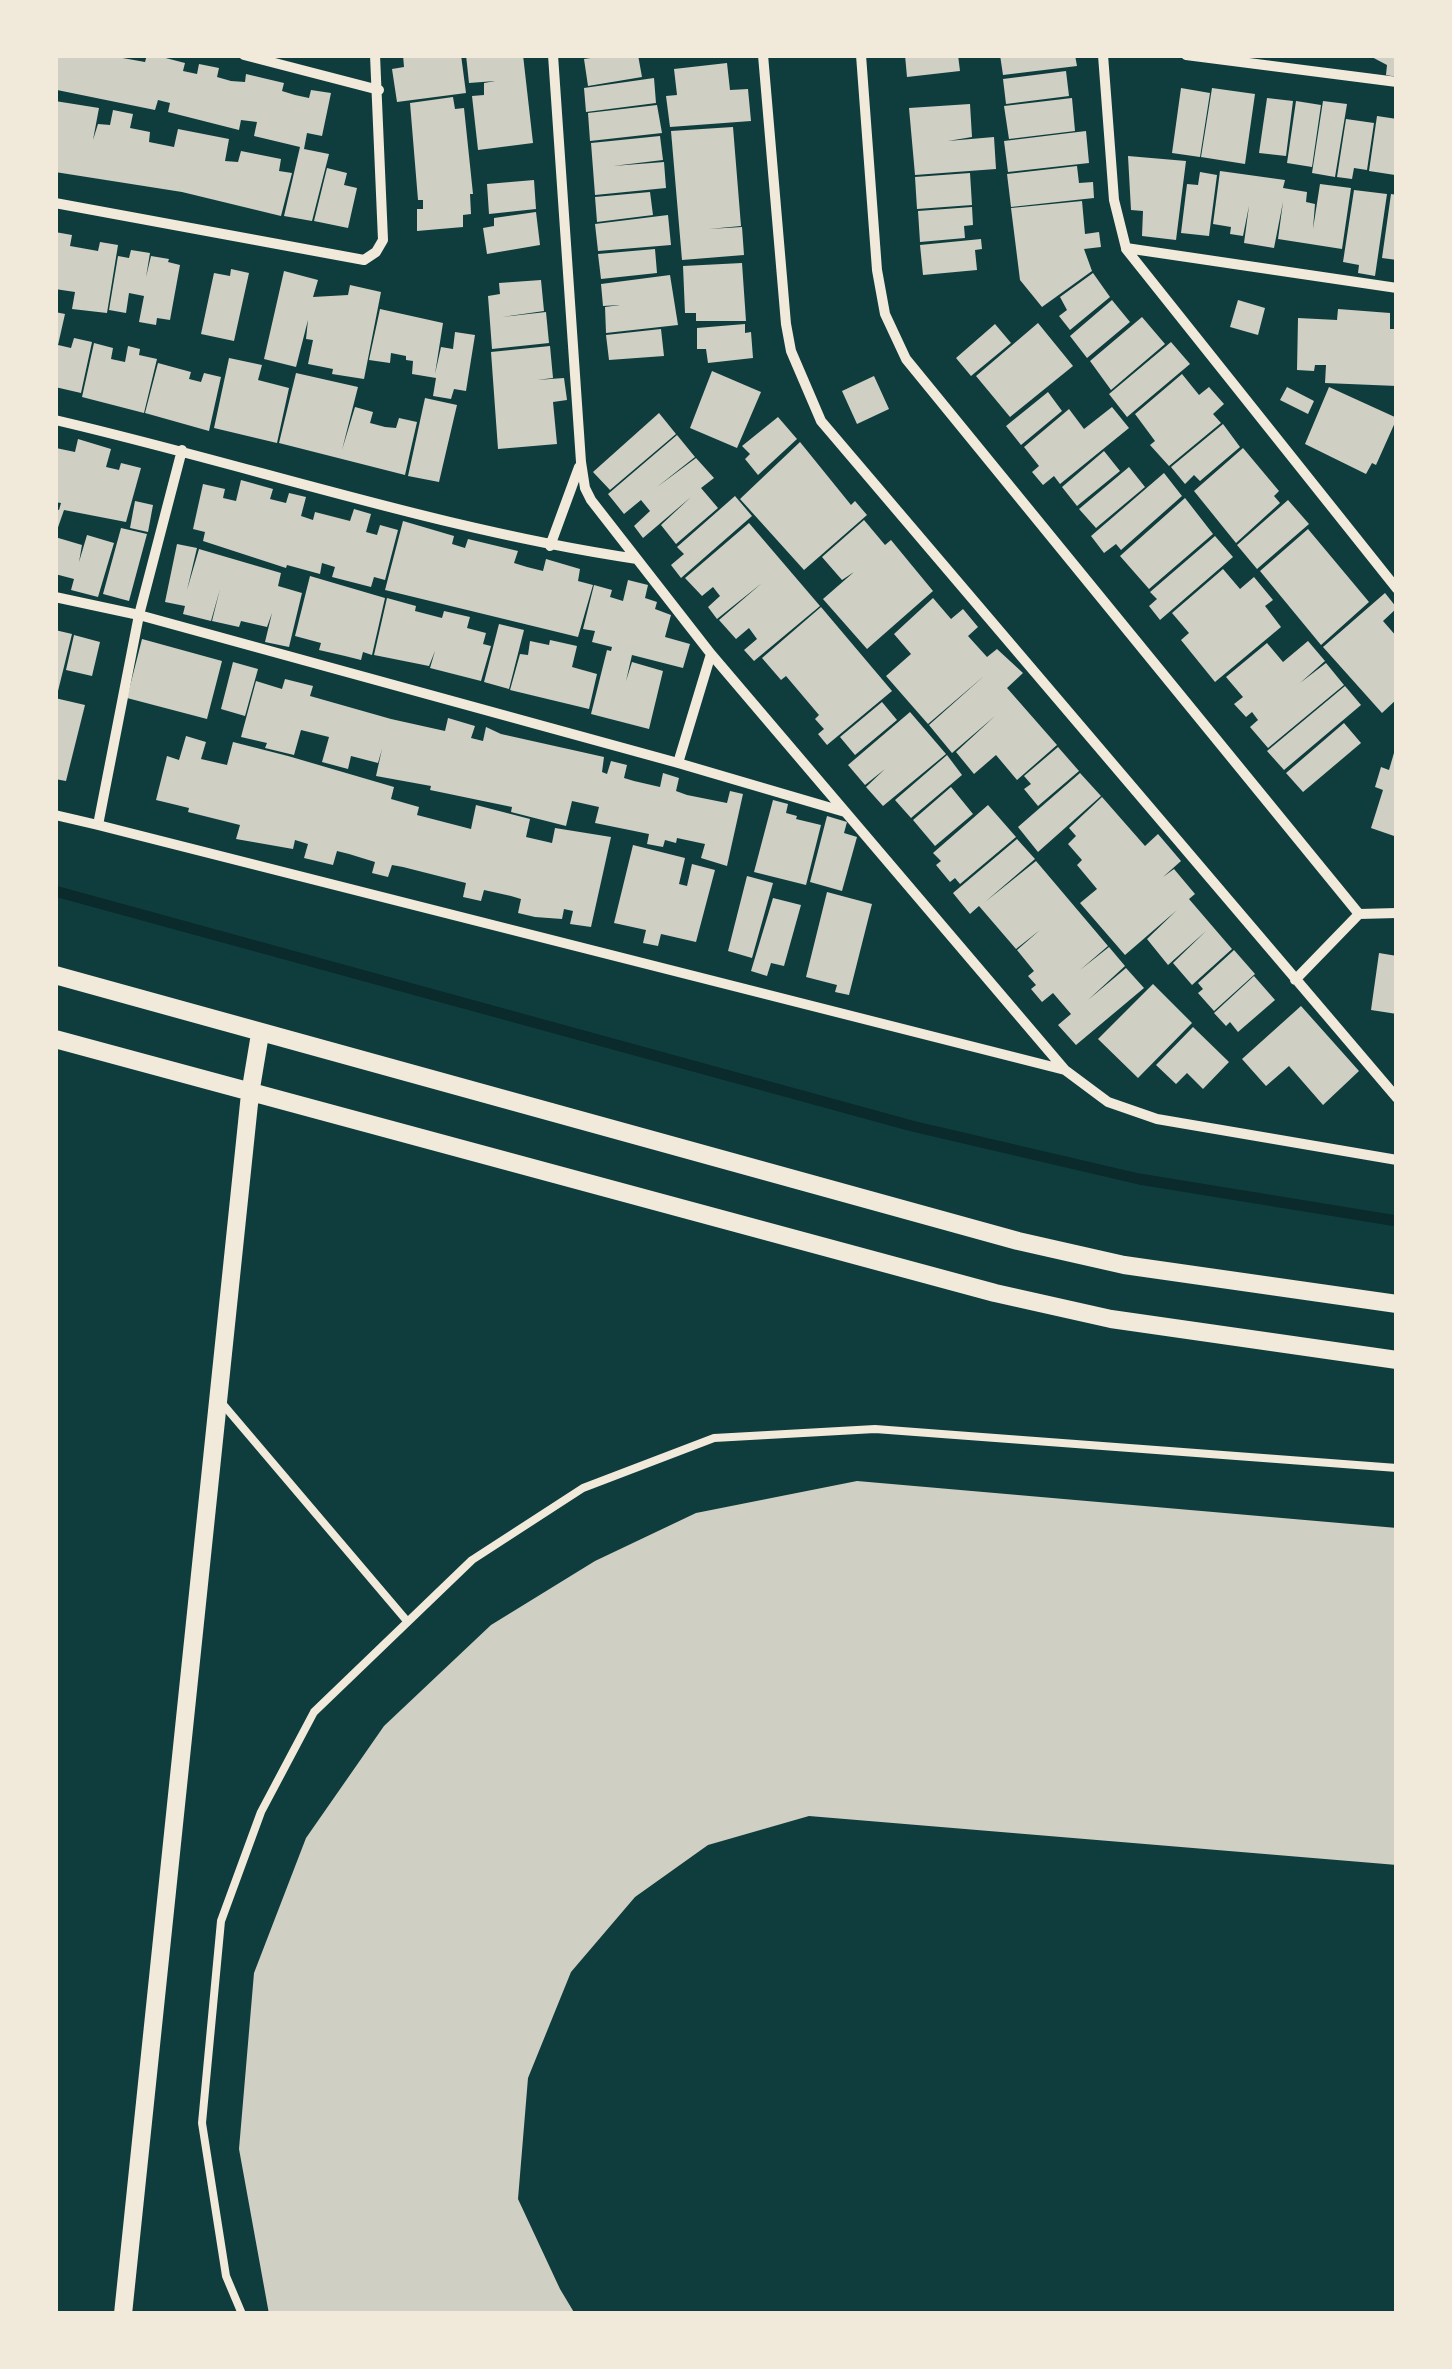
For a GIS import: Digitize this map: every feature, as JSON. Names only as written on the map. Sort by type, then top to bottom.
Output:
[{"type":"street","points":[[244,55],[378,90]]},
{"type":"street","points":[[55,203],[364,260],[376,252],[383,240],[375,55]]},
{"type":"street","points":[[553,55],[581,462],[591,500],[711,654],[1066,1070],[1108,1102],[1157,1119],[1397,1160]]},
{"type":"street","points":[[762,55],[786,324],[791,351],[820,420],[1397,1098]]},
{"type":"street","points":[[860,55],[877,270],[885,314],[906,359],[1359,914]]},
{"type":"street","points":[[1103,55],[1114,200],[1126,248],[1397,589]]},
{"type":"street","points":[[1186,55],[1397,82]]},
{"type":"street","points":[[1126,248],[1397,288]]},
{"type":"street","points":[[55,420],[550,546],[639,560]]},
{"type":"street","points":[[98,826],[139,615],[182,450]]},
{"type":"street","points":[[550,546],[581,462]]},
{"type":"street","points":[[55,597],[139,615],[847,812]]},
{"type":"street","points":[[678,763],[711,654]]},
{"type":"street","points":[[55,815],[1066,1070]]},
{"type":"street","points":[[1296,980],[1359,914],[1397,914]]},
{"type":"street","points":[[55,975],[1018,1241],[1124,1265],[1397,1304]]},
{"type":"street","points":[[123,2314],[250,1094],[260,1034]]},
{"type":"street","points":[[55,1039],[995,1293],[1111,1319],[1397,1360]]},
{"type":"lane","points":[[218,1399],[407,1621]]},
{"type":"lane","points":[[242,2314],[226,2276],[202,2123],[222,1921],[260,1812],[314,1712],[472,1560],[583,1488],[714,1438],[876,1428],[1397,1468]]},
{"type":"building","points":[[55,55],[118,55],[145,62],[147,55],[154,55],[185,63],[183,71],[197,74],[199,64],[219,68],[217,77],[231,81],[245,82],[246,74],[284,83],[282,91],[295,95],[309,98],[311,90],[331,93],[322,136],[307,133],[304,149],[329,154],[312,221],[284,216],[300,147],[254,136],[257,122],[241,120],[239,130],[168,112],[170,103],[158,100],[155,110],[57,90]]},
{"type":"building","points":[[403,55],[461,55],[466,93],[397,102],[392,69],[404,67]]},
{"type":"building","points":[[466,55],[523,55],[533,143],[478,150],[472,96],[484,95],[484,83],[495,81],[469,83]]},
{"type":"building","points":[[638,55],[642,77],[588,86],[584,59]]},
{"type":"building","points":[[905,55],[958,55],[960,71],[907,77]]},
{"type":"building","points":[[1000,55],[1075,55],[1077,66],[1003,75]]},
{"type":"building","points":[[1368,55],[1397,55],[1397,77],[1386,75],[1387,65]]},
{"type":"building","points":[[727,63],[730,90],[748,89],[751,121],[670,127],[666,96],[677,95],[674,69]]},
{"type":"building","points":[[1066,71],[1069,96],[1006,104],[1003,79]]},
{"type":"building","points":[[654,78],[656,103],[586,112],[584,88]]},
{"type":"building","points":[[1181,88],[1210,93],[1200,157],[1172,153]]},
{"type":"building","points":[[1212,88],[1255,94],[1245,164],[1201,157]]},
{"type":"building","points":[[453,97],[455,109],[464,108],[473,194],[471,214],[463,215],[463,227],[417,231],[417,209],[423,209],[423,200],[418,200],[410,103]]},
{"type":"building","points":[[1072,98],[1075,131],[1009,139],[1004,106]]},
{"type":"building","points":[[1267,98],[1293,101],[1286,156],[1259,153]]},
{"type":"building","points":[[55,101],[99,108],[93,140],[98,124],[110,125],[113,110],[133,114],[130,128],[150,132],[149,142],[174,147],[178,129],[229,139],[225,161],[238,162],[241,151],[281,159],[279,171],[292,173],[281,216],[182,192],[55,172]]},
{"type":"building","points":[[1296,101],[1321,105],[1312,167],[1287,163]]},
{"type":"building","points":[[1323,101],[1347,104],[1335,177],[1312,173]]},
{"type":"building","points":[[970,104],[972,137],[948,141],[994,137],[996,169],[915,175],[909,108]]},
{"type":"building","points":[[657,105],[662,133],[590,141],[588,113]]},
{"type":"building","points":[[1377,116],[1397,119],[1395,175],[1369,171]]},
{"type":"building","points":[[1346,119],[1374,123],[1367,170],[1354,168],[1352,179],[1337,177]]},
{"type":"building","points":[[733,127],[741,226],[709,229],[742,227],[744,255],[682,260],[671,131]]},
{"type":"building","points":[[1086,131],[1089,163],[1008,172],[1004,141]]},
{"type":"building","points":[[660,136],[663,160],[613,166],[664,162],[666,188],[595,195],[591,143]]},
{"type":"building","points":[[1128,156],[1186,161],[1176,240],[1142,236],[1143,211],[1131,210]]},
{"type":"building","points":[[1077,166],[1079,183],[1093,182],[1094,198],[1011,207],[1007,174]]},
{"type":"building","points":[[327,168],[347,173],[344,185],[357,188],[348,228],[314,221]]},
{"type":"building","points":[[1220,171],[1285,180],[1283,188],[1307,192],[1306,202],[1315,204],[1313,229],[1320,184],[1351,188],[1342,249],[1278,239],[1283,202],[1274,248],[1244,243],[1249,206],[1243,236],[1230,234],[1231,227],[1213,224]]},
{"type":"building","points":[[1200,172],[1217,175],[1209,236],[1181,233],[1187,184],[1198,185]]},
{"type":"building","points":[[970,173],[972,205],[917,209],[915,177]]},
{"type":"building","points":[[534,180],[536,209],[489,214],[487,184]]},
{"type":"building","points":[[1354,190],[1387,194],[1375,276],[1358,273],[1359,265],[1343,262]]},
{"type":"building","points":[[650,192],[653,215],[597,222],[595,197]]},
{"type":"building","points":[[1391,194],[1397,195],[1397,260],[1382,258]]},
{"type":"building","points":[[1082,201],[1085,234],[1099,232],[1101,247],[1084,249],[1092,271],[1042,307],[1020,280],[1011,208]]},
{"type":"building","points":[[972,207],[973,225],[964,226],[965,238],[920,242],[918,211]]},
{"type":"building","points":[[536,212],[540,245],[487,254],[483,228],[494,226],[494,218]]},
{"type":"building","points":[[668,215],[671,245],[598,251],[595,224]]},
{"type":"building","points":[[55,232],[72,235],[70,246],[98,251],[100,242],[118,245],[107,313],[72,309],[75,292],[55,289]]},
{"type":"building","points":[[981,239],[982,249],[975,250],[977,270],[923,275],[920,245]]},
{"type":"building","points":[[655,249],[657,273],[601,279],[598,254]]},
{"type":"building","points":[[131,250],[150,253],[146,277],[151,256],[180,265],[170,320],[157,318],[156,325],[139,322],[144,296],[129,293],[126,313],[109,310],[118,256],[129,258]]},
{"type":"building","points":[[742,263],[746,321],[696,321],[696,313],[685,313],[683,266]]},
{"type":"building","points":[[231,269],[249,273],[234,341],[201,334],[214,273],[230,276]]},
{"type":"building","points":[[284,271],[318,280],[313,297],[348,295],[350,285],[381,292],[364,379],[332,374],[333,369],[308,364],[313,340],[306,339],[308,320],[296,367],[264,359]]},
{"type":"building","points":[[1093,273],[1110,297],[1070,330],[1059,316],[1067,310],[1060,297]]},
{"type":"building","points":[[670,275],[678,325],[606,333],[605,307],[620,305],[603,306],[601,284]]},
{"type":"building","points":[[541,280],[544,311],[502,317],[546,312],[549,343],[492,349],[488,296],[500,294],[499,283]]},
{"type":"building","points":[[1112,300],[1130,322],[1087,358],[1070,336]]},
{"type":"building","points":[[1238,300],[1265,308],[1258,335],[1230,327]]},
{"type":"building","points":[[380,309],[443,323],[435,374],[441,347],[453,349],[455,332],[475,335],[466,391],[454,389],[451,399],[433,396],[436,378],[412,374],[413,361],[406,360],[406,356],[391,353],[390,363],[369,360]]},
{"type":"building","points":[[1338,309],[1390,313],[1390,329],[1397,329],[1397,386],[1325,383],[1326,365],[1315,365],[1314,371],[1297,370],[1298,318],[1337,320]]},
{"type":"building","points":[[55,312],[65,314],[58,345],[71,348],[74,338],[92,342],[81,393],[55,387]]},
{"type":"building","points":[[1142,317],[1165,344],[1111,390],[1090,361]]},
{"type":"building","points":[[1038,323],[1073,366],[1010,417],[976,376]]},
{"type":"building","points":[[745,324],[745,333],[751,332],[753,358],[708,363],[706,349],[697,349],[697,328]]},
{"type":"building","points":[[995,324],[1011,343],[971,376],[956,358]]},
{"type":"building","points":[[661,329],[664,356],[609,360],[606,335]]},
{"type":"building","points":[[1171,342],[1190,364],[1127,417],[1109,394]]},
{"type":"building","points":[[94,343],[113,348],[111,359],[125,362],[128,346],[140,349],[139,355],[157,359],[144,413],[82,397]]},
{"type":"building","points":[[550,346],[553,378],[537,380],[564,378],[567,400],[553,402],[557,444],[498,449],[491,352]]},
{"type":"building","points":[[229,358],[262,365],[258,380],[289,388],[277,443],[214,428]]},
{"type":"building","points":[[158,363],[191,372],[189,379],[201,382],[204,373],[221,377],[209,431],[145,413]]},
{"type":"building","points":[[712,371],[761,392],[737,448],[690,428]]},
{"type":"building","points":[[296,373],[358,387],[342,450],[355,407],[373,412],[370,423],[385,427],[396,428],[399,418],[417,422],[405,475],[279,443]]},
{"type":"building","points":[[1182,374],[1199,395],[1209,387],[1224,404],[1213,414],[1221,423],[1169,466],[1150,445],[1155,441],[1135,414]]},
{"type":"building","points":[[874,376],[889,409],[857,424],[842,391]]},
{"type":"building","points":[[1287,387],[1314,401],[1308,414],[1280,400]]},
{"type":"building","points":[[1329,387],[1397,418],[1376,465],[1372,463],[1366,474],[1305,444]]},
{"type":"building","points":[[1048,392],[1062,411],[1021,445],[1006,426]]},
{"type":"building","points":[[425,398],[457,405],[439,482],[408,476]]},
{"type":"building","points":[[1112,407],[1129,428],[1060,484],[1054,476],[1043,485],[1032,472],[1039,466],[1024,447],[1069,409],[1084,429]]},
{"type":"building","points":[[659,413],[676,434],[610,490],[593,472]]},
{"type":"building","points":[[778,417],[797,439],[758,475],[745,459],[750,454],[742,446]]},
{"type":"building","points":[[1223,424],[1240,447],[1200,481],[1194,475],[1185,484],[1171,467]]},
{"type":"building","points":[[677,435],[695,457],[657,487],[696,458],[714,478],[701,488],[718,508],[676,544],[661,525],[691,497],[643,538],[634,526],[650,511],[641,500],[624,514],[608,494]]},
{"type":"building","points":[[78,439],[111,449],[106,467],[119,470],[121,463],[141,468],[126,522],[64,510],[55,536],[55,509],[59,510],[61,503],[55,502],[56,448],[75,452]]},
{"type":"building","points":[[800,442],[851,505],[855,501],[867,515],[804,570],[740,499]]},
{"type":"building","points":[[1243,448],[1279,491],[1274,496],[1280,503],[1236,543],[1194,491]]},
{"type":"building","points":[[1104,451],[1120,471],[1077,506],[1062,487]]},
{"type":"building","points":[[1129,467],[1145,487],[1096,528],[1079,509]]},
{"type":"building","points":[[1164,473],[1182,496],[1121,550],[1116,544],[1104,553],[1091,536]]},
{"type":"building","points":[[241,480],[273,489],[270,499],[286,503],[289,493],[306,497],[301,516],[313,520],[315,512],[350,521],[354,509],[371,514],[366,532],[377,535],[380,525],[398,530],[385,580],[374,577],[371,587],[332,577],[335,567],[322,563],[320,574],[287,565],[286,568],[203,541],[205,532],[193,529],[203,484],[225,489],[223,498],[236,501]]},
{"type":"building","points":[[735,496],[752,516],[681,578],[671,565],[684,554],[677,547]]},
{"type":"building","points":[[1185,498],[1213,534],[1149,589],[1120,556]]},
{"type":"building","points":[[1288,500],[1309,524],[1257,569],[1237,545]]},
{"type":"building","points":[[135,501],[153,505],[148,532],[130,528]]},
{"type":"building","points":[[864,520],[885,545],[891,540],[933,591],[867,649],[823,599],[854,572],[842,580],[822,557]]},
{"type":"building","points":[[403,521],[454,536],[452,544],[465,548],[468,539],[518,551],[514,563],[527,567],[543,571],[546,559],[580,569],[578,581],[593,585],[578,637],[385,590]]},
{"type":"building","points":[[749,523],[820,606],[754,661],[744,650],[757,639],[749,628],[736,639],[719,620],[762,583],[717,619],[708,607],[720,596],[713,587],[702,596],[685,578]]},
{"type":"building","points":[[121,528],[147,534],[129,601],[103,594]]},
{"type":"building","points":[[1308,529],[1369,602],[1321,645],[1260,571]]},
{"type":"building","points":[[87,535],[114,543],[98,597],[71,590],[74,579],[55,574],[55,537],[82,545],[79,562]]},
{"type":"building","points":[[1215,536],[1233,557],[1160,620],[1149,606],[1157,599],[1150,592]]},
{"type":"building","points":[[177,544],[197,548],[187,590],[199,549],[281,573],[278,586],[302,593],[289,647],[265,642],[272,613],[267,627],[241,621],[239,627],[212,621],[220,589],[211,621],[183,614],[185,606],[165,602]]},
{"type":"building","points":[[1223,569],[1240,589],[1254,577],[1273,600],[1265,606],[1281,627],[1215,682],[1181,640],[1189,633],[1172,613]]},
{"type":"building","points":[[310,576],[385,598],[372,655],[363,652],[361,660],[319,650],[321,643],[295,636]]},
{"type":"building","points":[[628,580],[648,585],[645,598],[657,602],[655,609],[671,615],[665,637],[690,644],[683,668],[632,655],[626,681],[632,662],[663,671],[649,729],[591,714],[607,650],[612,647],[592,642],[595,631],[583,629],[594,585],[612,590],[610,597],[623,601]]},
{"type":"building","points":[[1385,593],[1397,608],[1383,621],[1397,637],[1397,699],[1382,713],[1323,647]]},
{"type":"building","points":[[387,598],[442,618],[444,611],[470,617],[467,628],[486,633],[483,644],[491,646],[481,681],[430,668],[435,651],[429,666],[374,655]]},
{"type":"building","points":[[933,598],[951,619],[963,609],[978,627],[968,636],[987,657],[997,649],[1023,673],[1007,688],[1057,745],[1017,780],[996,755],[974,774],[956,752],[995,716],[952,753],[929,725],[984,676],[928,724],[886,676],[911,654],[894,634]]},
{"type":"building","points":[[821,607],[892,691],[827,745],[818,734],[824,729],[815,719],[819,715],[786,676],[781,680],[762,658]]},
{"type":"building","points":[[499,624],[524,630],[509,689],[484,682]]},
{"type":"building","points":[[55,630],[72,634],[58,691],[55,690]]},
{"type":"building","points":[[74,635],[100,642],[92,676],[66,670]]},
{"type":"building","points":[[142,639],[222,661],[207,719],[127,698]]},
{"type":"building","points":[[550,640],[577,646],[572,667],[597,674],[589,709],[510,690],[520,654],[528,655],[530,641],[549,645]]},
{"type":"building","points":[[1308,641],[1325,661],[1300,683],[1326,663],[1344,685],[1268,748],[1250,727],[1258,720],[1252,712],[1246,717],[1234,704],[1243,697],[1226,677],[1267,643],[1283,662]]},
{"type":"building","points":[[233,662],[258,669],[245,716],[221,709]]},
{"type":"building","points":[[285,679],[313,686],[310,696],[391,719],[445,731],[448,718],[475,726],[471,738],[483,741],[486,727],[501,734],[604,757],[602,772],[607,774],[611,761],[627,765],[624,778],[634,781],[660,787],[663,773],[679,778],[676,791],[687,795],[727,803],[730,791],[743,794],[727,866],[701,858],[705,844],[677,838],[676,843],[665,840],[663,847],[647,844],[649,834],[595,823],[599,807],[572,801],[566,826],[511,812],[512,807],[376,776],[382,749],[378,763],[351,756],[348,769],[322,762],[329,737],[301,730],[294,755],[241,737],[256,681],[282,689]]},
{"type":"building","points":[[1345,686],[1361,705],[1284,770],[1267,751]]},
{"type":"building","points":[[55,698],[85,705],[66,781],[55,779]]},
{"type":"building","points":[[882,702],[897,720],[855,755],[840,737]]},
{"type":"building","points":[[910,712],[946,754],[883,806],[866,787],[885,769],[865,785],[848,765]]},
{"type":"building","points":[[1344,723],[1361,743],[1303,792],[1286,773]]},
{"type":"building","points":[[186,736],[206,742],[201,759],[227,765],[233,742],[288,756],[394,787],[391,799],[419,807],[417,815],[471,829],[476,805],[530,819],[526,837],[552,843],[555,828],[611,837],[591,927],[570,924],[573,911],[564,909],[562,919],[518,913],[521,899],[511,896],[484,890],[481,901],[463,897],[466,883],[403,867],[392,865],[388,877],[372,873],[375,862],[337,851],[333,865],[304,858],[308,844],[295,840],[293,849],[236,839],[240,825],[156,800],[167,756],[179,760]]},
{"type":"building","points":[[1396,746],[1397,837],[1371,828],[1383,790],[1375,787],[1381,767],[1389,770]]},
{"type":"building","points":[[1058,747],[1079,771],[1038,806],[1024,789],[1031,784],[1024,776]]},
{"type":"building","points":[[947,755],[962,775],[911,818],[895,800]]},
{"type":"building","points":[[1080,773],[1101,796],[1038,852],[1018,827]]},
{"type":"building","points":[[951,787],[973,814],[935,846],[913,820]]},
{"type":"building","points":[[1102,797],[1145,846],[1158,834],[1181,861],[1163,877],[1174,869],[1195,894],[1189,899],[1232,949],[1192,985],[1173,963],[1206,931],[1168,965],[1147,939],[1177,910],[1125,955],[1080,903],[1097,889],[1077,865],[1082,860],[1068,844],[1076,836],[1069,828]]},
{"type":"building","points":[[773,800],[788,804],[786,813],[797,816],[796,819],[821,825],[806,885],[754,872]]},
{"type":"building","points":[[988,805],[1016,837],[960,884],[955,878],[950,882],[936,865],[941,861],[933,853]]},
{"type":"building","points":[[827,816],[847,822],[844,833],[857,837],[842,891],[810,882]]},
{"type":"building","points":[[1017,839],[1035,859],[985,902],[1036,861],[1108,946],[1080,970],[1109,947],[1125,966],[1088,1000],[1126,968],[1144,988],[1076,1045],[1058,1025],[1071,1014],[1053,993],[1042,1002],[1031,989],[1036,985],[1028,976],[1034,971],[1017,950],[1040,930],[1016,949],[979,906],[970,914],[953,893]]},
{"type":"building","points":[[633,845],[685,858],[679,884],[687,886],[692,864],[715,870],[696,942],[661,934],[658,946],[643,943],[646,930],[614,923]]},
{"type":"building","points":[[747,876],[773,883],[752,958],[728,951]]},
{"type":"building","points":[[827,892],[872,904],[849,995],[835,992],[837,985],[806,977]]},
{"type":"building","points":[[773,898],[801,905],[784,966],[771,963],[767,976],[751,971]]},
{"type":"building","points":[[1234,950],[1255,974],[1214,1011],[1198,993],[1203,989],[1198,983]]},
{"type":"building","points":[[1379,953],[1397,956],[1397,1014],[1371,1010]]},
{"type":"building","points":[[1254,976],[1275,1000],[1238,1032],[1214,1013]]},
{"type":"building","points":[[1153,984],[1192,1023],[1138,1078],[1098,1039]]},
{"type":"building","points":[[1301,1006],[1359,1071],[1323,1105],[1289,1066],[1266,1086],[1242,1059]]},
{"type":"building","points":[[1193,1027],[1229,1062],[1203,1089],[1187,1073],[1176,1084],[1156,1065]]},
{"type":"building","points":[[857,1481],[1397,1528],[1397,1865],[809,1816],[708,1845],[635,1897],[571,1972],[528,2078],[518,2199],[575,2314],[269,2314],[239,2149],[254,1973],[306,1838],[384,1726],[491,1625],[595,1561],[696,1513]]},
{"type":"waterway","points":[[55,891],[912,1126],[1139,1179],[1397,1221]]}]
